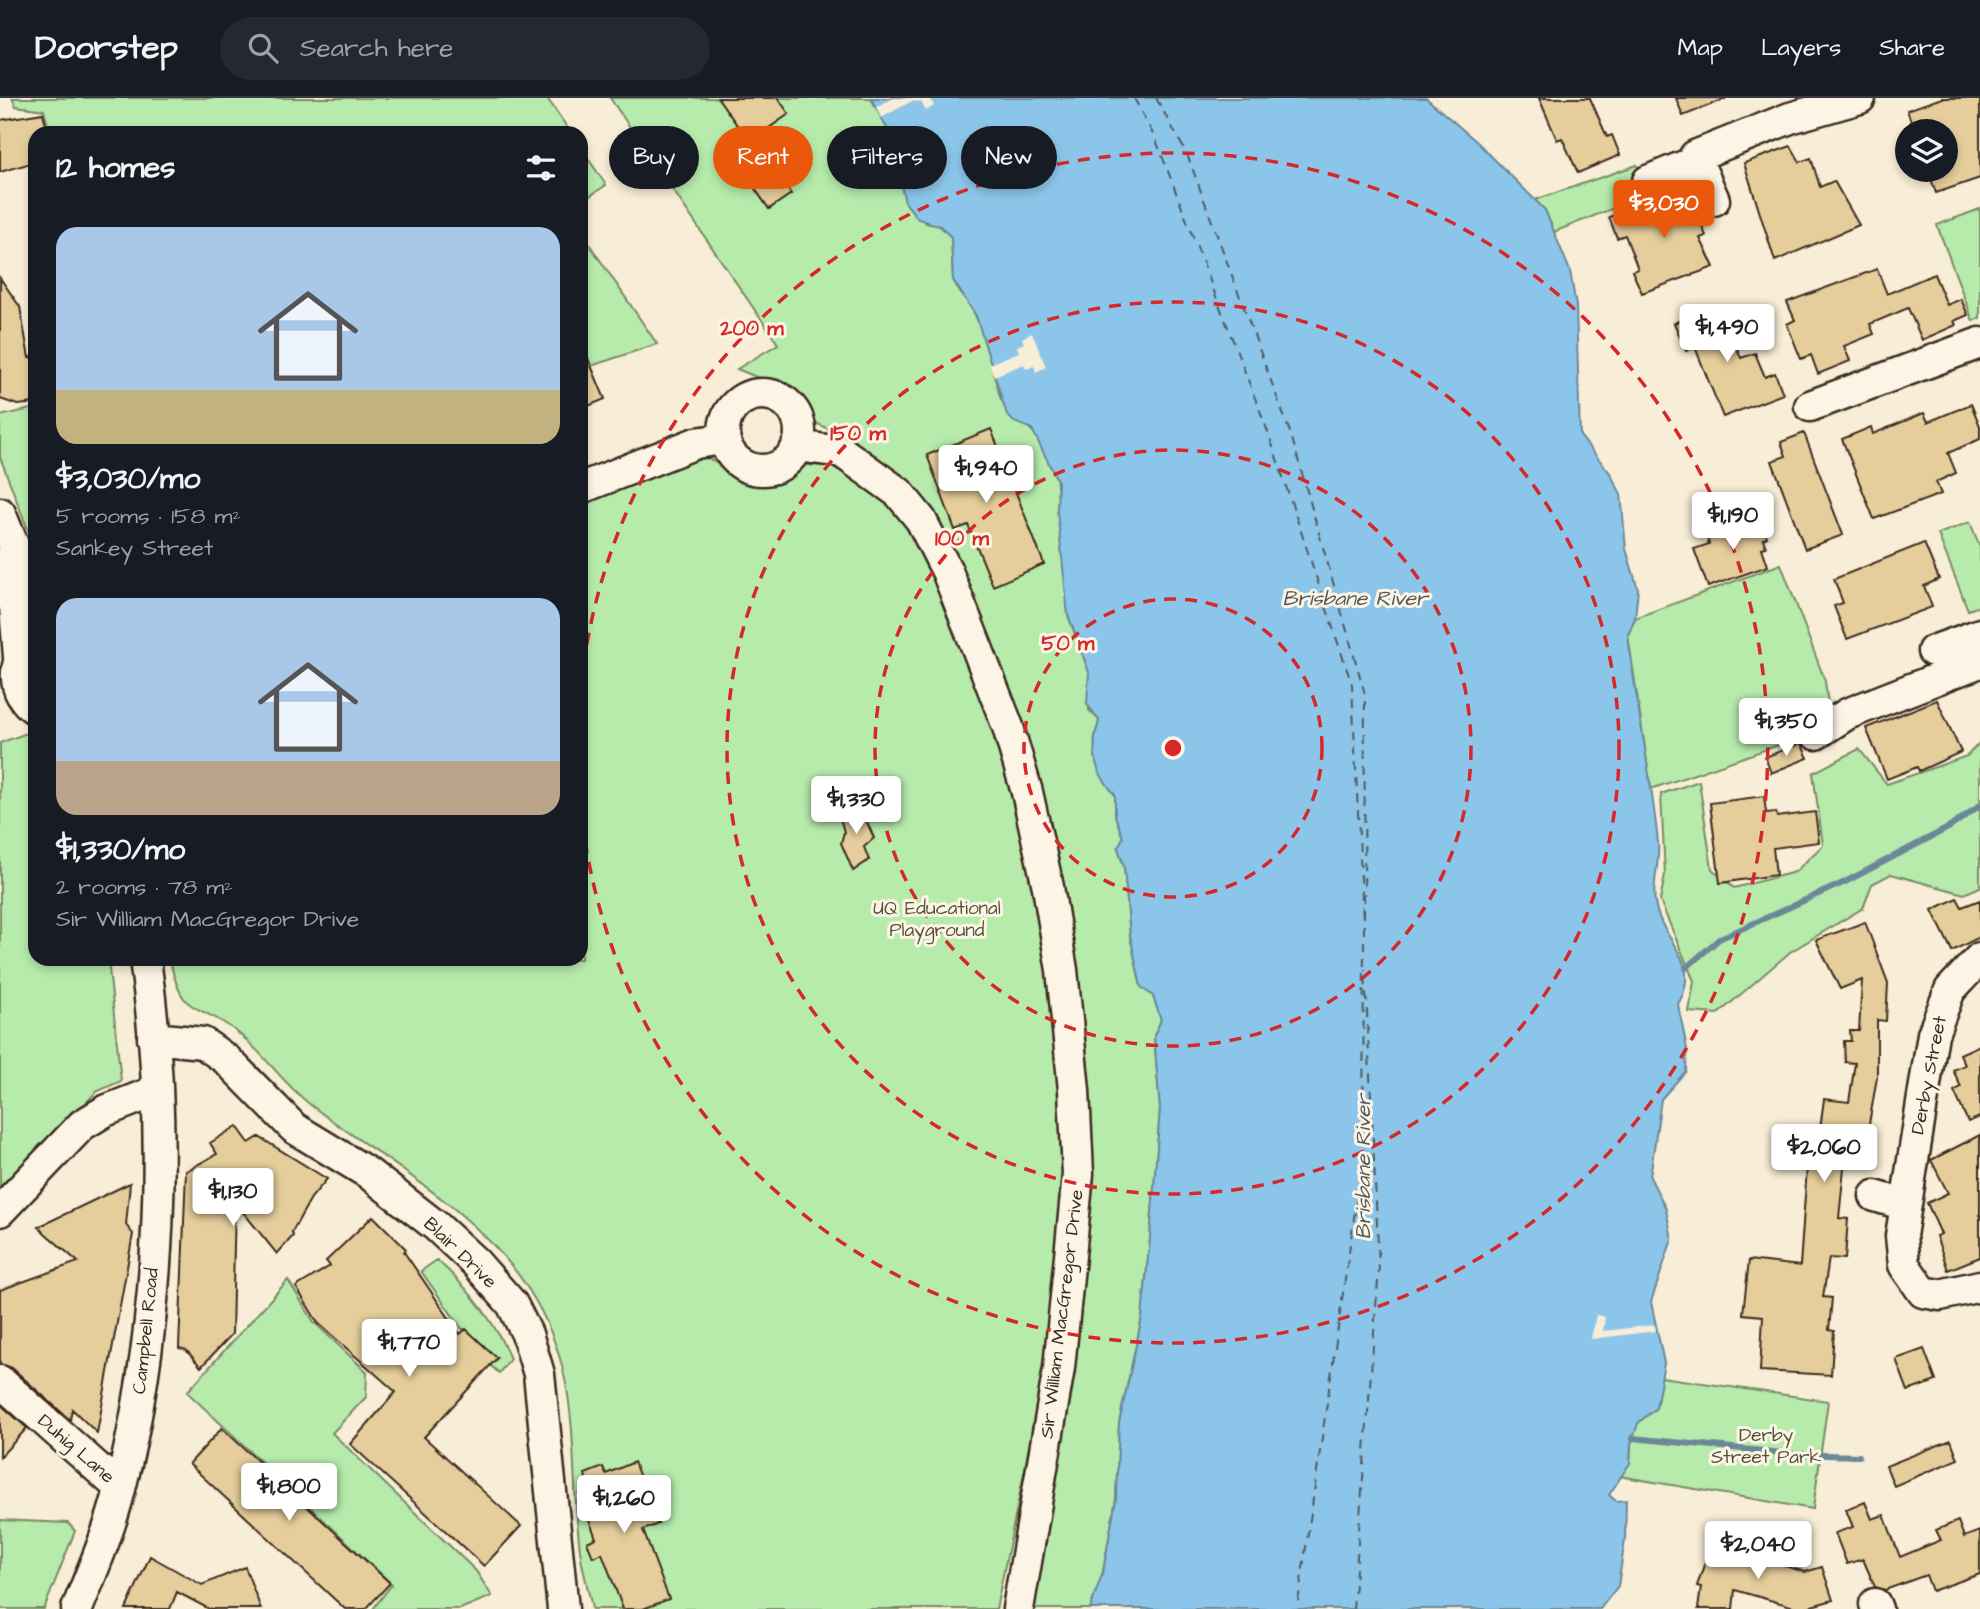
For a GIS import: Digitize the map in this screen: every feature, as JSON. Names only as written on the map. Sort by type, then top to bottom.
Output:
[{"type":"street","points":[[1714,200],[1695,156],[1791,107],[1828,110],[1860,98]]},
{"type":"street","points":[[1648,181],[1697,161]]},
{"type":"street","points":[[1811,406],[1980,343]]},
{"type":"street","points":[[764,393],[788,404],[796,414],[799,425],[797,446],[782,464],[761,470],[739,463],[730,453],[724,439],[727,414],[743,398],[764,393]]},
{"type":"street","points":[[588,485],[696,443],[724,439]]},
{"type":"street","name":"Sir William MacGregor Drive","points":[[797,446],[842,453],[899,493],[921,520],[947,571],[1008,727],[1025,783],[1048,887],[1062,970],[1074,1090],[1078,1174],[1059,1368],[1018,1609]]},
{"type":"street","points":[[0,513],[28,581]]},
{"type":"street","points":[[0,564],[27,649],[16,681],[21,694],[28,702]]},
{"type":"street","points":[[1933,651],[1980,634]]},
{"type":"street","points":[[1816,734],[1847,713],[1980,662]]},
{"type":"street","name":"Derby Street","points":[[1980,958],[1950,989],[1933,1034],[1901,1236],[1903,1260],[1912,1278],[1926,1293],[1941,1295],[1980,1286]]},
{"type":"street","name":"Campbell Road","points":[[77,1609],[110,1526],[120,1488],[138,1406],[154,1269],[158,1161],[153,1038],[146,966]]},
{"type":"street","name":"Blair Drive","points":[[153,1038],[203,1043],[227,1060],[294,1128],[368,1173],[436,1226],[475,1262],[512,1304],[527,1334],[539,1374],[564,1609]]},
{"type":"street","points":[[0,1211],[82,1125],[105,1111],[156,1091]]},
{"type":"street","points":[[1875,1196],[1905,1205]]},
{"type":"street","name":"Duhig Lane","points":[[0,1381],[120,1488]]},
{"type":"green space","points":[[12,98],[547,98],[566,126],[48,126],[44,110],[16,106]]},
{"type":"green space","points":[[610,98],[871,98],[886,126],[827,126],[827,189],[902,189],[926,223],[940,226],[951,237],[953,280],[961,294],[968,299],[980,326],[1001,400],[1035,434],[1056,474],[1068,615],[1089,672],[1089,710],[1099,720],[1095,737],[1096,761],[1115,795],[1115,815],[1123,838],[1118,848],[1124,867],[1130,936],[1141,986],[1153,996],[1161,1020],[1154,1036],[1160,1109],[1142,1318],[1119,1423],[1116,1499],[1103,1572],[1090,1609],[1029,1609],[1086,1133],[1001,669],[941,531],[898,475],[852,441],[814,422],[781,387],[737,369],[778,344],[672,189],[699,189],[699,126],[629,126]]},
{"type":"green space","points":[[588,158],[606,185],[588,197]]},
{"type":"green space","points":[[1637,165],[1649,194],[1554,232],[1545,210],[1535,200]]},
{"type":"green space","points":[[1980,209],[1980,318],[1973,321],[1937,225]]},
{"type":"green space","points":[[588,242],[657,344],[591,366],[588,358]]},
{"type":"green space","points":[[28,410],[28,530],[0,457],[0,416]]},
{"type":"green space","name":"UQ Educational Playground","points":[[692,458],[707,458],[748,476],[759,477],[803,465],[831,466],[894,500],[938,574],[1013,778],[1050,973],[1065,1174],[1046,1367],[996,1609],[592,1609],[577,1522],[567,1388],[547,1323],[529,1290],[508,1261],[457,1211],[312,1106],[237,1032],[193,1006],[180,992],[172,966],[588,966],[588,499]]},
{"type":"green space","points":[[1970,522],[1980,547],[1980,606],[1968,610],[1938,534]]},
{"type":"green space","points":[[1781,564],[1825,681],[1828,705],[1797,731],[1799,738],[1651,789],[1628,635],[1635,618]]},
{"type":"green space","points":[[28,732],[28,966],[109,966],[121,1081],[96,1092],[0,1196],[0,743]]},
{"type":"green space","points":[[1980,742],[1980,887],[1964,894],[1891,874],[1872,884],[1863,908],[1790,952],[1718,1014],[1689,1012],[1694,981],[1660,901],[1665,874],[1661,794],[1699,781],[1712,869],[1734,888],[1795,872],[1823,845],[1813,773],[1859,749],[1887,784],[1967,756]]},
{"type":"green space","points":[[437,1260],[470,1293],[497,1331],[510,1359],[499,1373],[490,1365],[497,1358],[466,1329],[462,1329],[421,1271]]},
{"type":"green space","points":[[288,1280],[314,1322],[367,1372],[366,1397],[332,1433],[476,1571],[492,1596],[460,1609],[373,1609],[392,1584],[187,1392]]},
{"type":"green space","name":"Derby Street Park","points":[[1661,1377],[1828,1401],[1813,1509],[1619,1476],[1630,1463],[1631,1444],[1638,1423],[1656,1408]]},
{"type":"green space","points":[[0,1520],[68,1523],[75,1531],[44,1609],[0,1609]]},
{"type":"water","name":"Brisbane River","points":[[871,98],[1426,98],[1477,142],[1545,210],[1570,271],[1576,306],[1580,436],[1610,473],[1621,494],[1626,549],[1638,589],[1635,618],[1628,635],[1658,843],[1655,902],[1665,929],[1684,963],[1686,975],[1685,989],[1678,1004],[1687,1049],[1686,1071],[1661,1099],[1650,1177],[1666,1209],[1672,1239],[1651,1302],[1664,1363],[1656,1408],[1638,1423],[1631,1444],[1630,1463],[1609,1495],[1616,1501],[1626,1500],[1625,1540],[1618,1586],[1600,1609],[1090,1609],[1103,1572],[1116,1499],[1119,1423],[1142,1318],[1160,1109],[1154,1036],[1161,1020],[1153,996],[1141,987],[1130,935],[1124,867],[1118,847],[1123,838],[1115,815],[1115,795],[1096,763],[1095,735],[1099,720],[1087,704],[1089,672],[1068,615],[1057,510],[1058,482],[1032,429],[1014,422],[1007,415],[976,316],[953,280],[951,237],[940,226],[918,219],[905,202],[902,189],[947,189],[947,126],[886,126]]},
{"type":"pier","points":[[893,98],[930,98],[934,106],[926,111],[921,102],[912,101],[881,118],[876,107]]},
{"type":"pier","points":[[1032,333],[1046,367],[1036,372],[1034,366],[1026,369],[1024,364],[994,376],[989,364],[1019,352],[1017,346],[1024,343],[1022,338]]},
{"type":"pier","points":[[1596,1315],[1605,1317],[1603,1331],[1655,1325],[1656,1331],[1591,1339]]},
{"type":"building","points":[[718,98],[778,98],[789,114],[772,126],[738,126]]},
{"type":"building","points":[[1539,98],[1590,98],[1607,137],[1612,135],[1620,155],[1578,173],[1562,138],[1557,140]]},
{"type":"building","points":[[1676,98],[1725,98],[1725,99],[1683,116]]},
{"type":"building","points":[[1942,98],[1980,98],[1980,178],[1936,193],[1932,182],[1958,182],[1958,119],[1910,119],[1907,110]]},
{"type":"building","points":[[43,113],[46,126],[28,126],[28,164],[0,172],[0,120]]},
{"type":"building","points":[[1791,146],[1800,162],[1811,158],[1820,187],[1834,181],[1859,225],[1775,261],[1744,163]]},
{"type":"building","points":[[1687,187],[1706,236],[1700,238],[1714,267],[1642,293],[1632,271],[1638,269],[1625,235],[1617,238],[1609,217]]},
{"type":"building","points":[[755,189],[788,189],[791,194],[769,209]]},
{"type":"building","points":[[1877,269],[1887,294],[1934,274],[1947,305],[1961,299],[1968,315],[1954,321],[1956,325],[1922,340],[1908,308],[1870,324],[1874,334],[1844,346],[1850,361],[1818,374],[1811,355],[1801,359],[1787,324],[1795,320],[1787,302]]},
{"type":"building","points":[[0,278],[20,307],[28,352],[28,404],[18,405],[0,399]]},
{"type":"building","points":[[1713,306],[1723,329],[1728,327],[1741,358],[1755,353],[1765,377],[1775,373],[1783,394],[1723,417],[1695,347],[1686,351],[1674,323]]},
{"type":"building","points":[[588,359],[605,399],[588,406]]},
{"type":"building","points":[[1971,404],[1980,426],[1980,439],[1948,453],[1956,473],[1936,482],[1941,494],[1874,519],[1842,439],[1871,427],[1873,434],[1924,413],[1928,422]]},
{"type":"building","points":[[991,429],[1044,564],[993,586],[968,525],[955,530],[927,455]]},
{"type":"building","points":[[1804,433],[1843,535],[1805,549],[1772,461],[1786,456],[1781,442]]},
{"type":"building","points":[[1760,517],[1767,537],[1763,539],[1766,547],[1762,548],[1768,566],[1708,587],[1694,549],[1709,544],[1706,536]]},
{"type":"building","points":[[1924,543],[1939,579],[1924,586],[1932,607],[1847,639],[1834,606],[1843,603],[1834,579]]},
{"type":"building","points":[[1937,700],[1961,752],[1919,771],[1917,767],[1887,779],[1866,728]]},
{"type":"building","points":[[1801,743],[1808,758],[1771,773],[1765,757]]},
{"type":"building","points":[[1764,796],[1766,813],[1776,812],[1777,817],[1815,812],[1819,842],[1773,848],[1776,875],[1720,883],[1710,803]]},
{"type":"building","points":[[859,804],[874,838],[864,847],[869,860],[853,871],[841,843],[844,832],[839,814]]},
{"type":"building","points":[[1957,898],[1962,907],[1980,900],[1980,937],[1952,951],[1932,910]]},
{"type":"building","points":[[1865,922],[1888,983],[1886,1021],[1877,1020],[1877,1077],[1863,1160],[1845,1158],[1839,1218],[1848,1219],[1845,1259],[1829,1258],[1823,1297],[1832,1298],[1829,1330],[1834,1331],[1831,1375],[1760,1371],[1763,1316],[1743,1314],[1749,1260],[1800,1266],[1807,1167],[1815,1167],[1824,1099],[1849,1102],[1855,1063],[1845,1062],[1844,1041],[1851,1041],[1850,1031],[1859,1031],[1862,980],[1840,989],[1816,940]]},
{"type":"building","points":[[1980,1045],[1980,1117],[1968,1122],[1954,1091],[1961,1087],[1953,1070],[1965,1065],[1960,1054]]},
{"type":"building","points":[[237,1126],[249,1143],[259,1137],[327,1179],[311,1198],[292,1232],[293,1236],[277,1254],[235,1202],[232,1334],[201,1367],[186,1350],[179,1348],[186,1171],[217,1154],[210,1143]]},
{"type":"building","points":[[1980,1135],[1980,1257],[1948,1270],[1936,1236],[1941,1234],[1927,1203],[1948,1193],[1931,1160]]},
{"type":"building","points":[[130,1183],[126,1225],[133,1234],[97,1433],[72,1409],[70,1420],[12,1368],[0,1364],[0,1290],[78,1262],[38,1227]]},
{"type":"building","points":[[373,1216],[406,1249],[404,1252],[460,1334],[466,1329],[497,1358],[424,1437],[521,1526],[484,1566],[350,1444],[396,1392],[318,1323],[296,1287],[330,1266],[326,1261]]},
{"type":"building","points":[[1924,1349],[1936,1381],[1908,1391],[1896,1359]]},
{"type":"building","points":[[0,1404],[27,1428],[0,1457]]},
{"type":"building","points":[[222,1428],[390,1583],[366,1609],[345,1609],[189,1464]]},
{"type":"building","points":[[1951,1440],[1958,1459],[1894,1486],[1886,1466]]},
{"type":"building","points":[[634,1462],[658,1524],[643,1530],[669,1599],[643,1609],[623,1609],[602,1553],[593,1557],[587,1542],[596,1538],[579,1494],[589,1491],[585,1474],[603,1467],[606,1474]]},
{"type":"building","points":[[1865,1502],[1872,1519],[1884,1515],[1900,1557],[1941,1540],[1936,1530],[1958,1521],[1964,1537],[1980,1531],[1980,1574],[1932,1591],[1926,1575],[1885,1590],[1875,1587],[1863,1559],[1847,1564],[1835,1533],[1853,1527],[1846,1510]]},
{"type":"building","points":[[1711,1544],[1805,1572],[1822,1567],[1833,1600],[1801,1609],[1735,1590],[1733,1609],[1698,1609],[1701,1587],[1697,1586]]},
{"type":"building","points":[[150,1556],[202,1585],[245,1567],[261,1609],[209,1609],[177,1592],[170,1609],[126,1609]]},
{"type":"waterway","points":[[1686,968],[1719,939],[1845,882],[1950,827],[1980,805]]},
{"type":"waterway","points":[[1633,1438],[1792,1454],[1859,1456]]},
{"type":"ferry route","points":[[1134,98],[1156,140],[1268,432],[1352,685],[1363,921]]},
{"type":"ferry route","points":[[1156,98],[1187,154],[1291,435],[1365,694],[1363,1156],[1297,1609]]},
{"type":"ferry route","points":[[1353,1609],[1379,1267],[1365,969]]}]
